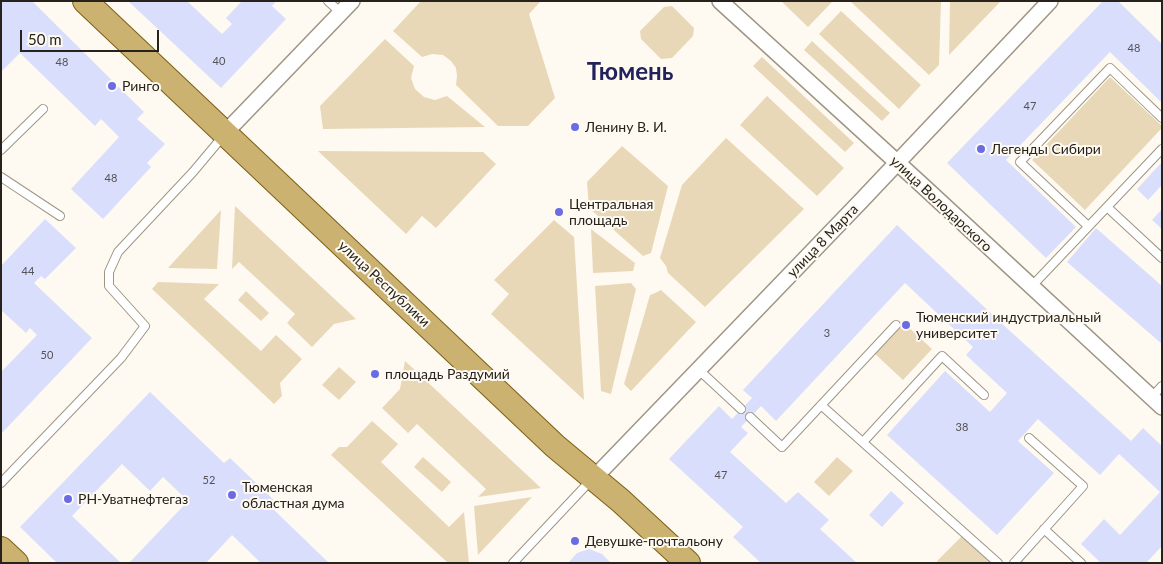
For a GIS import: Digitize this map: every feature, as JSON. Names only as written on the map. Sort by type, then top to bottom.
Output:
[{"type":"main road","name":"улица Республики","points":[[85,1],[555,446],[628,507],[688,563]]},
{"type":"main road","points":[[1,549],[16,563]]},
{"type":"street","points":[[225,133],[352,1]]},
{"type":"street","name":"улица Володарского","points":[[720,1],[1156,402]]},
{"type":"street","name":"улица 8 Марта","points":[[594,478],[897,164],[1050,1]]},
{"type":"lane","points":[[328,1],[341,13]]},
{"type":"lane","points":[[1088,226],[1020,162],[1110,68],[1162,118]]},
{"type":"lane","points":[[1,150],[43,109]]},
{"type":"lane","points":[[1,483],[121,358],[145,326],[109,286],[109,272],[118,252],[193,172],[225,133]]},
{"type":"lane","points":[[1031,287],[1162,149]]},
{"type":"lane","points":[[1,177],[60,216]]},
{"type":"lane","points":[[1107,207],[1162,258]]},
{"type":"lane","points":[[750,417],[782,447],[896,325]]},
{"type":"lane","points":[[863,442],[942,356],[984,395]]},
{"type":"lane","points":[[699,370],[741,409]]},
{"type":"lane","points":[[1156,402],[1162,386]]},
{"type":"lane","points":[[821,405],[998,563]]},
{"type":"lane","points":[[1014,563],[1083,486],[1029,438]]},
{"type":"lane","points":[[512,563],[594,478]]},
{"type":"lane","points":[[1044,530],[1081,563]]},
{"type":"shaded area","points":[[421,1],[541,1],[529,14],[555,98],[528,126],[498,126],[456,85],[456,68],[451,61],[443,55],[432,54],[422,57],[393,31]]},
{"type":"shaded area","points":[[781,1],[831,1],[832,2],[808,27]]},
{"type":"shaded area","points":[[850,1],[941,1],[939,65],[929,75]]},
{"type":"shaded area","points":[[950,1],[1001,1],[949,55]]},
{"type":"shaded area","points":[[672,6],[694,28],[693,36],[672,58],[661,59],[641,39],[640,31],[664,7]]},
{"type":"shaded area","points":[[841,11],[921,85],[899,109],[819,34]]},
{"type":"shaded area","points":[[385,39],[414,66],[411,78],[415,89],[424,97],[435,100],[447,96],[485,127],[323,129],[320,106]]},
{"type":"shaded area","points":[[812,41],[890,113],[882,121],[804,50]]},
{"type":"shaded area","points":[[762,57],[854,143],[845,152],[753,66]]},
{"type":"shaded area","points":[[1110,77],[1162,128],[1085,210],[1032,160]]},
{"type":"shaded area","points":[[767,96],[844,168],[817,196],[740,125]]},
{"type":"shaded area","points":[[726,138],[804,209],[705,307],[668,273],[666,266],[660,258],[682,185]]},
{"type":"shaded area","points":[[622,146],[668,186],[651,253],[643,256],[589,208],[587,182]]},
{"type":"shaded area","points":[[318,151],[483,152],[496,164],[436,228],[422,216],[406,234]]},
{"type":"shaded area","points":[[235,206],[356,319],[334,324],[312,347],[287,323],[295,314],[239,262],[232,269]]},
{"type":"shaded area","points":[[221,210],[217,269],[168,268]]},
{"type":"shaded area","points":[[554,220],[574,237],[584,400],[491,314],[509,294],[494,280]]},
{"type":"shaded area","points":[[591,229],[635,263],[633,271],[593,273]]},
{"type":"shaded area","points":[[158,282],[219,284],[204,299],[261,351],[276,335],[302,359],[280,383],[282,396],[274,404],[152,289]]},
{"type":"shaded area","points":[[631,283],[636,289],[611,394],[601,391],[595,286]]},
{"type":"shaded area","points":[[661,290],[696,322],[631,391],[624,384],[650,295]]},
{"type":"shaded area","points":[[246,291],[269,313],[261,321],[238,300]]},
{"type":"shaded area","points":[[903,322],[932,349],[903,380],[874,353]]},
{"type":"shaded area","points":[[405,361],[541,488],[478,497],[486,489],[417,424],[408,433],[382,408],[400,389]]},
{"type":"shaded area","points":[[339,367],[356,382],[339,400],[322,385]]},
{"type":"shaded area","points":[[372,421],[398,444],[381,462],[449,527],[464,512],[469,563],[448,563],[331,455],[339,447],[347,447]]},
{"type":"shaded area","points":[[423,457],[451,482],[442,492],[414,467]]},
{"type":"shaded area","points":[[837,457],[853,471],[829,496],[814,482]]},
{"type":"shaded area","points":[[532,497],[478,555],[474,506]]},
{"type":"shaded area","points":[[963,535],[991,563],[939,563],[937,561]]},
{"type":"building","points":[[1,1],[32,1],[144,112],[137,119],[165,144],[147,163],[151,167],[103,219],[71,189],[119,137],[101,119],[95,126],[20,53],[1,72]]},
{"type":"building","points":[[128,1],[187,1],[222,34],[232,24],[226,18],[242,1],[276,1],[272,6],[286,19],[221,88]]},
{"type":"building","points":[[1103,1],[1118,1],[1162,44],[1162,103],[1110,52],[1006,160],[1076,227],[1046,258],[947,163]]},
{"type":"building","points":[[1162,162],[1162,185],[1148,200],[1137,189]]},
{"type":"building","points":[[1162,209],[1162,229],[1152,220]]},
{"type":"building","points":[[45,219],[76,248],[45,279],[41,276],[34,283],[92,338],[1,434],[1,372],[37,335],[30,328],[26,333],[1,310],[1,266]]},
{"type":"building","points":[[897,225],[1131,441],[1143,428],[1162,446],[1162,546],[1146,563],[1099,563],[1081,544],[1104,519],[1120,535],[1160,492],[1119,454],[1100,475],[1038,419],[1018,441],[1054,473],[997,535],[887,435],[945,371],[990,412],[1007,393],[966,355],[973,347],[905,283],[776,421],[761,406],[741,427],[748,433],[730,452],[786,503],[798,492],[829,520],[820,529],[857,563],[761,563],[733,537],[743,527],[669,459],[719,406],[732,419],[752,398],[743,390]]},
{"type":"building","points":[[1096,228],[1162,286],[1162,344],[1067,262]]},
{"type":"building","points":[[150,392],[224,463],[230,458],[277,503],[272,508],[329,563],[261,563],[232,535],[206,563],[129,563],[188,501],[163,477],[150,491],[122,464],[72,516],[121,563],[57,563],[20,527]]},
{"type":"building","points":[[891,491],[904,503],[882,527],[869,515]]},
{"type":"building","points":[[589,549],[602,554],[611,563],[568,563],[577,553]]},
{"type":"place","name":"Ринго","points":[[112,86]]},
{"type":"place","name":"Ленину В. И.","points":[[575,127]]},
{"type":"place","name":"Легенды Сибири","points":[[981,149]]},
{"type":"place","name":"Центральная площадь","points":[[559,212]]},
{"type":"place","name":"Тюменский индустриальный университет","points":[[906,325]]},
{"type":"place","name":"площадь Раздумий","points":[[375,374]]},
{"type":"place","name":"Тюменская областная дума","points":[[232,495]]},
{"type":"place","name":"РН-Уватнефтегаз","points":[[68,499]]},
{"type":"place","name":"Девушке-почтальону","points":[[575,541]]},
{"type":"district","name":"Тюмень","points":[[630,72]]}]
